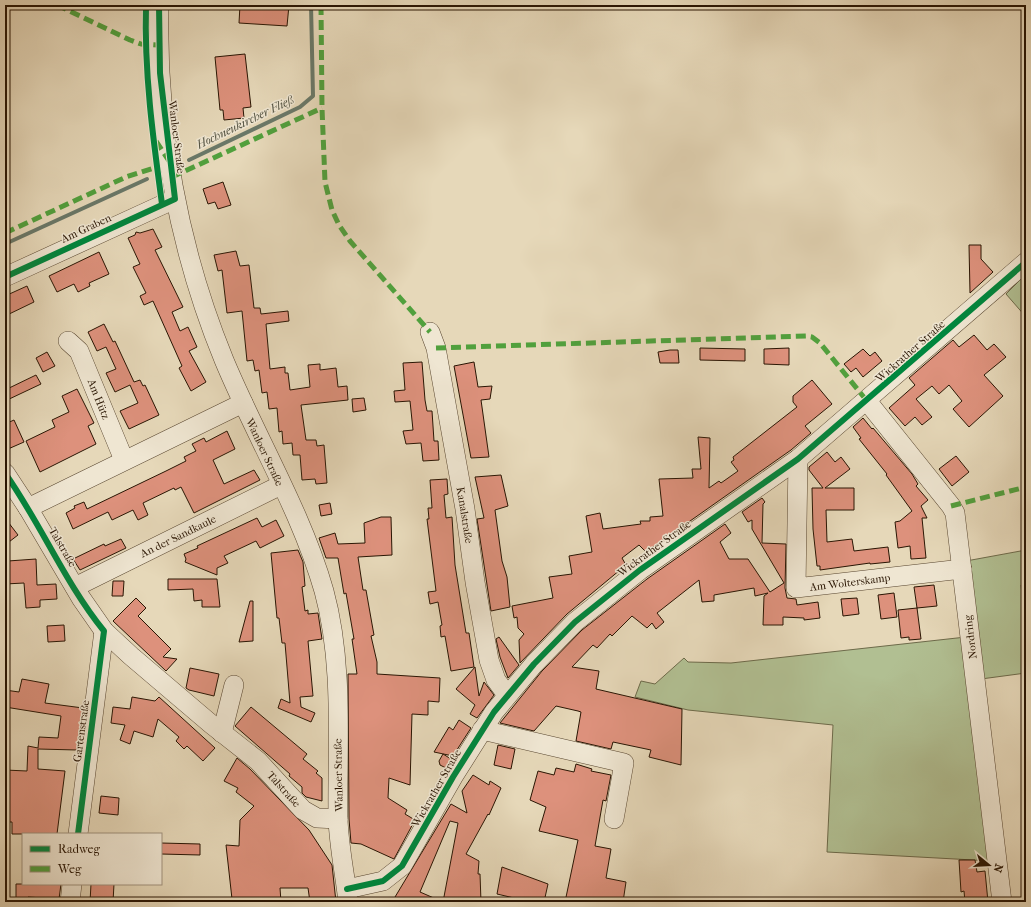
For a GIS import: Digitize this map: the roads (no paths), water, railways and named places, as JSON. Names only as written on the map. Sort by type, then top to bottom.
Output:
[{"type":"street","name":"Wanloer Straße","points":[[159,5],[160,73],[175,199],[196,283],[216,339],[243,403],[309,546],[329,612],[336,674],[338,819],[340,848],[347,896]]},
{"type":"street","name":"Am Graben","points":[[5,276],[175,199]]},
{"type":"street","name":"Wickrather Straße","points":[[347,896],[383,881],[402,866],[482,730],[507,695],[538,659],[589,609],[640,570],[798,459],[867,401],[1026,262]]},
{"type":"street","name":"Kanalstraße","points":[[430,332],[436,348],[460,478],[475,582],[489,660],[496,680],[507,695]]},
{"type":"street","name":"Am Hütz","points":[[68,342],[79,351],[124,460]]},
{"type":"street","name":"Nordring","points":[[867,401],[951,506],[957,520],[1002,902]]},
{"type":"street","points":[[28,508],[243,403]]},
{"type":"street","name":"Am Wolterskamp","points":[[798,459],[796,588],[962,569]]},
{"type":"street","name":"Talstraße","points":[[5,473],[28,508],[91,614],[104,631],[222,733],[258,761],[300,808],[317,818],[338,819]]},
{"type":"street","name":"An der Sandkaule","points":[[75,587],[281,485]]},
{"type":"street","name":"Gartenstraße","points":[[78,833],[104,631]]},
{"type":"street","points":[[222,733],[234,685]]},
{"type":"street","points":[[482,730],[624,763],[614,819]]},
{"type":"street","points":[[70,902],[72,885]]},
{"type":"waterway","name":"Hochneukircher Fließ","points":[[189,160],[300,107],[313,96],[311,5]]},
{"type":"waterway","name":"Hochneukircher Fließ","points":[[5,244],[147,179]]}]
